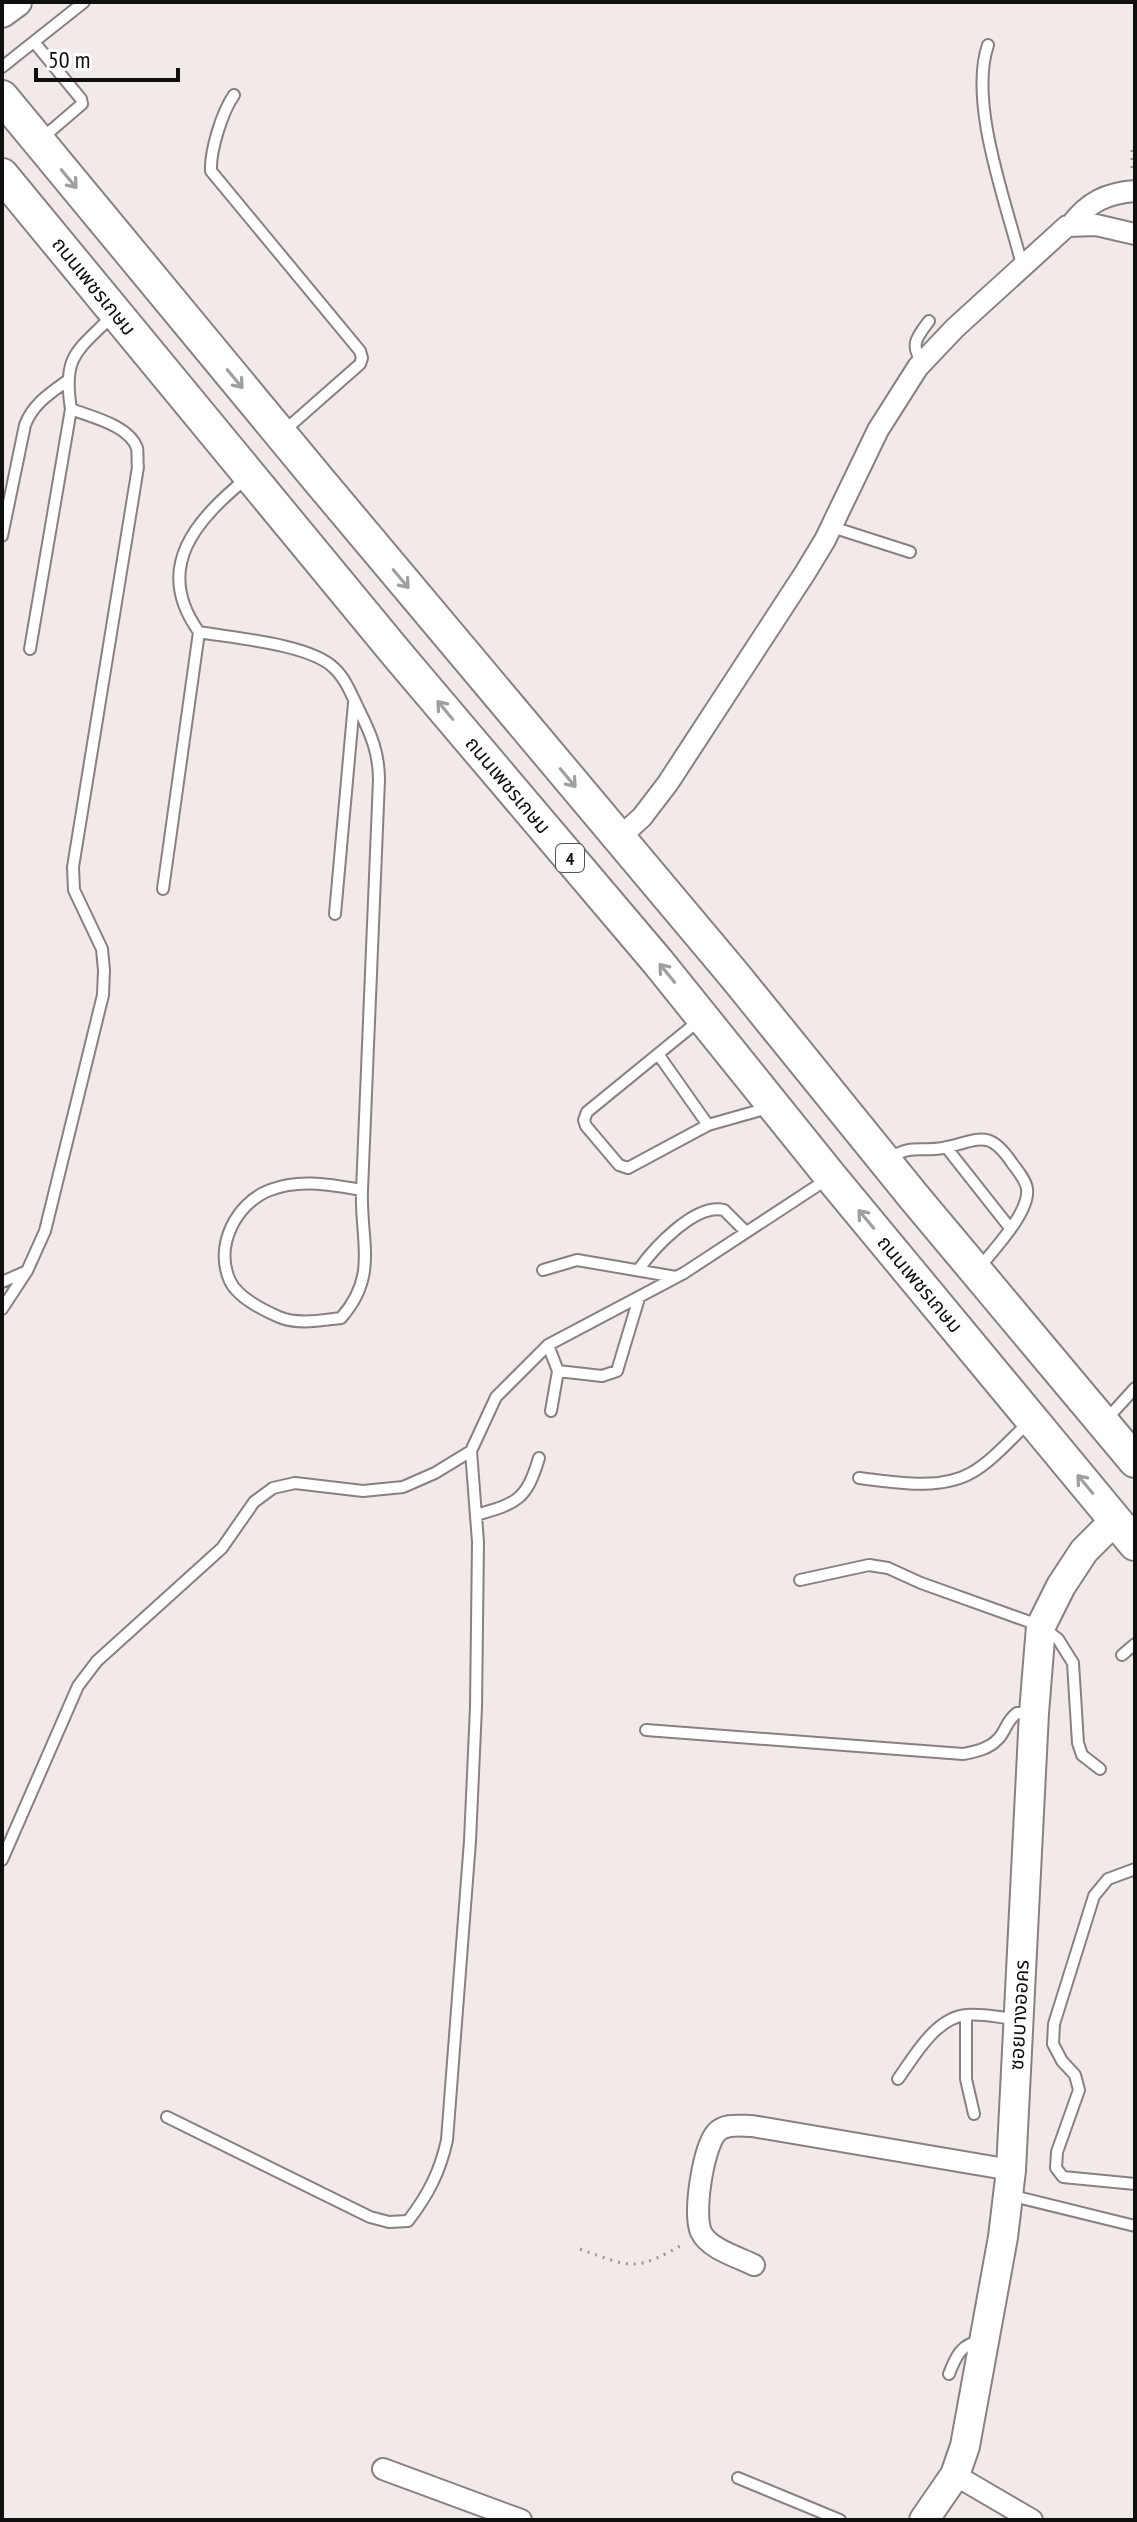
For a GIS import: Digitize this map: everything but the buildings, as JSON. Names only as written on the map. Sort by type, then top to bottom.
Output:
[{"type":"main road","points":[[2,97],[1135,1461]]},
{"type":"main road","name":"ถนนเพชรเกษม","points":[[2,175],[776,1106],[831,1177],[1125,1532]]},
{"type":"street","points":[[2,13],[17,2]]},
{"type":"street","points":[[619,838],[642,817],[668,783],[776,620],[832,527],[878,430],[923,363],[955,328],[1057,233],[1071,225],[1079,214],[1102,196],[1135,191]]},
{"type":"street","points":[[1071,225],[1096,225],[1135,234]]},
{"type":"street","name":"ซอยบางออคร","points":[[924,2520],[955,2475],[965,2446],[1003,2237],[1009,2182],[1041,1626],[1061,1586],[1084,1551],[1125,1532]]},
{"type":"street","points":[[754,2265],[711,2242],[701,2233],[697,2210],[706,2155],[716,2133],[727,2126],[752,2126],[1009,2182]]},
{"type":"street","points":[[383,2469],[521,2520]]},
{"type":"street","points":[[955,2475],[1032,2520]]},
{"type":"lane","points":[[2,67],[84,2]]},
{"type":"lane","points":[[34,42],[82,104],[39,141]]},
{"type":"lane","points":[[988,45],[984,57],[981,99],[1022,265]]},
{"type":"lane","points":[[234,95],[221,124],[210,163],[211,171],[360,351],[362,358],[360,364],[280,434]]},
{"type":"lane","points":[[30,649],[71,409],[67,381],[69,363],[115,313]]},
{"type":"lane","points":[[923,363],[914,349],[914,343],[929,321]]},
{"type":"lane","points":[[2,536],[30,412],[67,381]]},
{"type":"lane","points":[[2,1309],[27,1271],[45,1231],[103,995],[102,949],[74,890],[73,867],[138,467],[137,448],[129,436],[117,428],[71,409]]},
{"type":"lane","points":[[163,889],[199,632],[180,599],[180,564],[201,520],[250,476]]},
{"type":"lane","points":[[832,527],[910,552]]},
{"type":"lane","points":[[199,632],[302,650],[333,666],[374,739],[379,759],[362,1190],[364,1275],[356,1300],[341,1318],[313,1321],[282,1319],[251,1302],[231,1283],[225,1260],[229,1229],[249,1201],[271,1189],[299,1183],[362,1190]]},
{"type":"lane","points":[[335,914],[355,701]]},
{"type":"lane","points":[[703,1018],[587,1112],[584,1120],[586,1126],[619,1165],[628,1168],[708,1125],[776,1106]]},
{"type":"lane","points":[[658,1054],[708,1125]]},
{"type":"lane","points":[[885,1162],[903,1150],[946,1147],[974,1138],[997,1143],[1003,1150],[1028,1192],[1023,1210],[976,1271]]},
{"type":"lane","points":[[946,1147],[1010,1228]]},
{"type":"lane","points":[[167,2117],[370,2217],[389,2222],[408,2221],[426,2197],[440,2169],[447,2140],[470,1841],[476,1707],[476,1515],[471,1451],[496,1397],[548,1345],[676,1277],[831,1177]]},
{"type":"lane","points":[[639,1269],[659,1243],[708,1209],[724,1210],[746,1232]]},
{"type":"lane","points":[[543,1270],[577,1260],[676,1277]]},
{"type":"lane","points":[[2,1282],[27,1271]]},
{"type":"lane","points":[[558,1371],[602,1376],[617,1371],[639,1298]]},
{"type":"lane","points":[[548,1345],[558,1371],[551,1411]]},
{"type":"lane","points":[[1104,1422],[1135,1388]]},
{"type":"lane","points":[[859,1478],[908,1483],[952,1480],[986,1462],[1032,1419]]},
{"type":"lane","points":[[2,1860],[78,1686],[97,1661],[222,1548],[254,1502],[273,1488],[295,1483],[363,1491],[403,1487],[435,1473],[471,1451]]},
{"type":"lane","points":[[476,1515],[508,1505],[526,1492],[539,1458]]},
{"type":"lane","points":[[800,1580],[869,1565],[888,1568],[1041,1626],[1058,1639],[1073,1663],[1078,1743],[1082,1755],[1100,1769]]},
{"type":"lane","points":[[1122,1655],[1135,1644]]},
{"type":"lane","points":[[646,1730],[963,1754],[980,1751],[999,1739],[1006,1724],[1017,1713],[1034,1713]]},
{"type":"lane","points":[[1135,1869],[1108,1879],[1094,1896],[1054,2024],[1053,2044],[1062,2061],[1075,2075],[1079,2090],[1057,2152],[1056,2168],[1063,2177],[1135,2184]]},
{"type":"lane","points":[[898,2079],[931,2035],[950,2019],[966,2015],[1019,2020]]},
{"type":"lane","points":[[966,2015],[966,2079],[974,2114]]},
{"type":"lane","points":[[1009,2182],[1135,2226]]},
{"type":"lane","points":[[949,2374],[956,2355],[964,2346],[984,2340]]},
{"type":"lane","points":[[738,2478],[840,2520]]},
{"type":"path","points":[[580,2249],[627,2265],[645,2264],[701,2233]]}]
